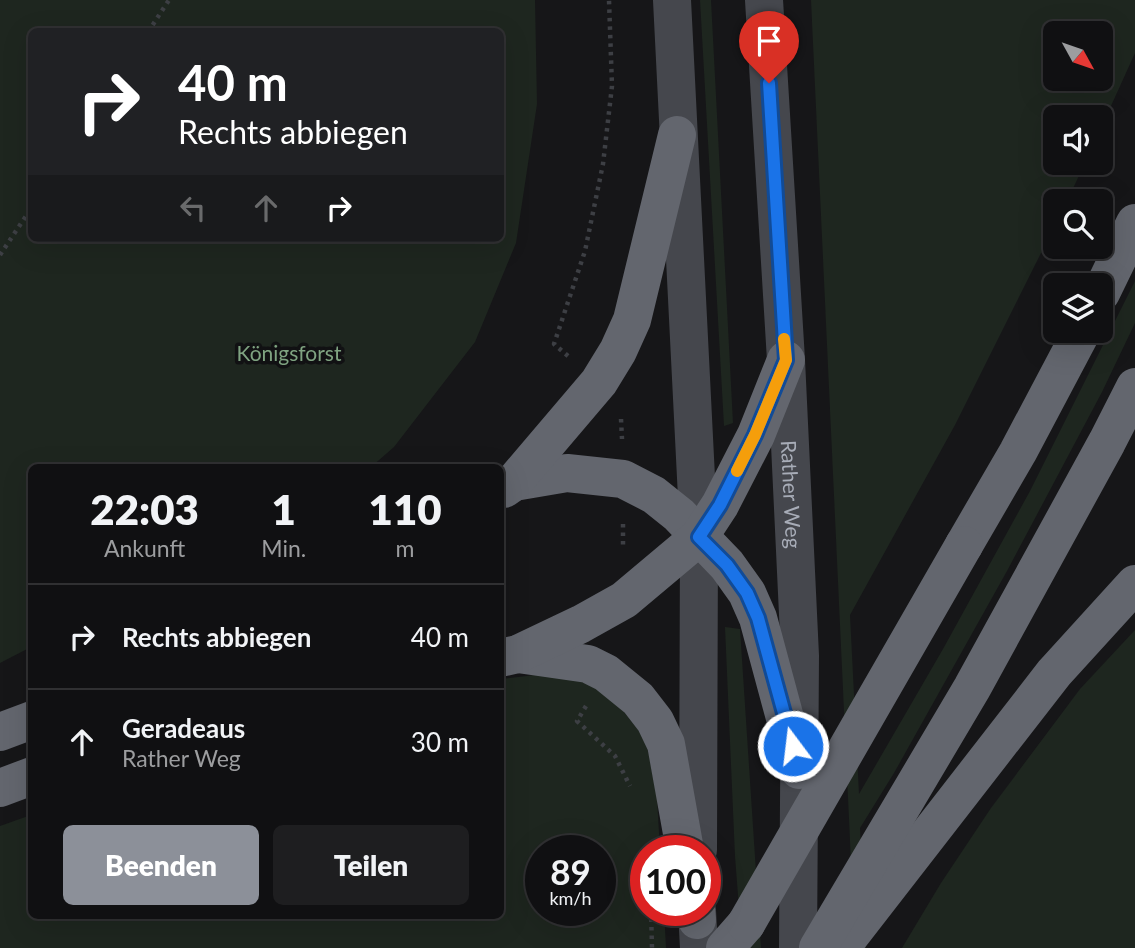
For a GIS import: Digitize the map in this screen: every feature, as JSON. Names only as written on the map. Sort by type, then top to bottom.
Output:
[{"type":"highway","points":[[507,486],[598,382],[618,351],[632,320],[677,135]]},
{"type":"highway","points":[[1111,273],[1135,223]]},
{"type":"highway","points":[[734,940],[1018,452],[1076,343]]},
{"type":"highway","points":[[510,656],[581,624],[624,600],[699,537],[720,505],[755,435],[786,360]]},
{"type":"highway","points":[[818,948],[972,688],[1135,387]]},
{"type":"highway","points":[[507,486],[567,473],[623,479],[654,495],[679,515],[727,565],[747,593],[758,618],[799,770]]},
{"type":"highway","points":[[840,948],[1054,673],[1135,584]]},
{"type":"highway","points":[[510,656],[587,664],[606,673],[638,699],[655,721],[666,744],[682,835]]},
{"type":"highway","points":[[0,732],[28,722]]},
{"type":"highway","points":[[0,788],[28,778]]},
{"type":"main road","points":[[672,0],[699,537],[698,835]]},
{"type":"main road","name":"Rather Weg","points":[[764,0],[786,360],[800,656],[798,948]]},
{"type":"path","points":[[151,28],[169,0]]},
{"type":"path","points":[[554,344],[585,251],[603,164],[612,86],[609,0]]},
{"type":"path","points":[[0,255],[28,213]]},
{"type":"path","points":[[651,926],[652,948]]},
{"type":"green space","name":"Königsforst","points":[[0,0],[535,0],[537,104],[516,243],[475,342],[394,447],[374,464],[28,464],[28,649],[0,663]]},
{"type":"green space","points":[[700,0],[711,0],[733,423],[724,426]]},
{"type":"green space","points":[[811,0],[1135,0],[1135,53],[1111,105],[1043,105],[1043,175],[1079,175],[1073,189],[1043,189],[1043,249],[955,425],[850,615],[859,794],[1030,491],[1104,343],[1113,343],[1113,325],[1135,281],[1135,323],[1102,392],[1007,571],[894,773],[860,828],[866,948],[855,948]]},
{"type":"green space","points":[[725,627],[740,629],[761,948],[742,948],[735,856]]},
{"type":"green space","points":[[1135,630],[1135,948],[902,948],[991,808],[1080,689]]},
{"type":"green space","points":[[543,674],[578,679],[611,696],[646,739],[657,798],[659,835],[630,835],[630,926],[665,926],[666,948],[0,948],[0,826],[28,816],[28,919],[504,919],[504,679]]},
{"type":"slow traffic","points":[[737,471],[786,360],[784,339]]},
{"type":"route","points":[[769,83],[786,360],[755,435],[720,505],[699,537],[727,565],[747,593],[758,618],[793,746]]}]
